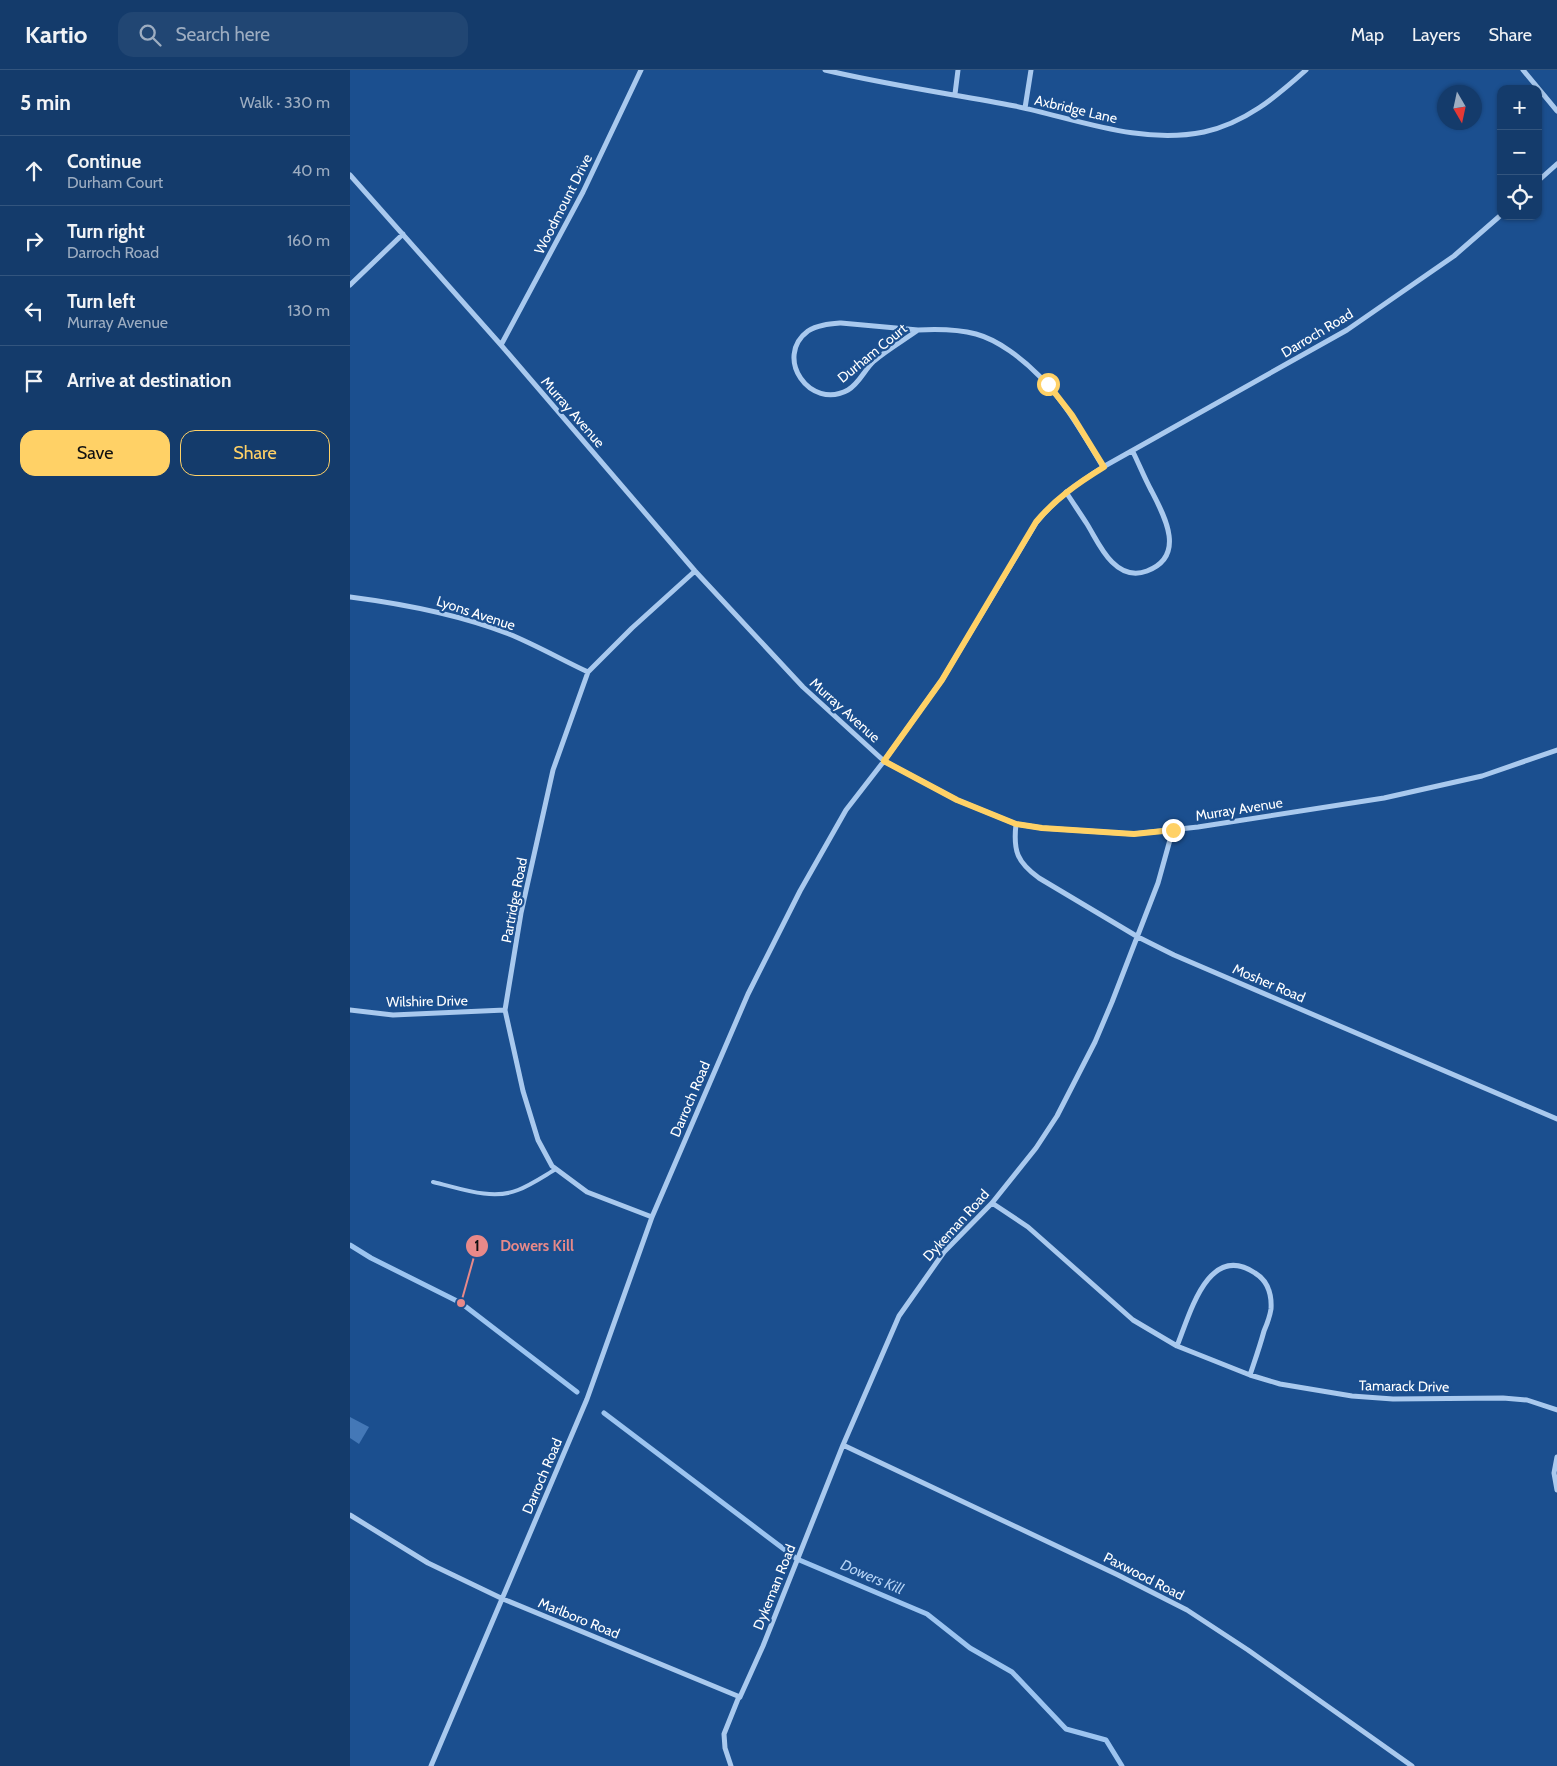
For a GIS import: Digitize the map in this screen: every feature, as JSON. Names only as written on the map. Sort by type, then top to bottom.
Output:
[{"type":"street","name":"Woodmount Drive","points":[[501,345],[583,192],[641,70]]},
{"type":"street","name":"Axbridge Lane","points":[[825,70],[857,78],[1024,108],[1075,122],[1139,134],[1178,136],[1206,131],[1245,117],[1258,110],[1306,70]]},
{"type":"street","points":[[954,94],[958,70]]},
{"type":"street","points":[[1024,108],[1031,70]]},
{"type":"street","points":[[1523,70],[1557,110]]},
{"type":"street","points":[[1542,177],[1557,164]]},
{"type":"street","name":"Murray Avenue","points":[[350,175],[501,345],[695,571],[803,687],[884,761],[957,800],[1016,824],[1042,828],[1134,834],[1173,830],[1384,798],[1482,776],[1557,750]]},
{"type":"street","name":"Darroch Road","points":[[431,1766],[587,1398],[652,1217],[748,994],[800,891],[846,810],[942,680],[1036,522],[1066,492],[1104,467],[1347,330],[1454,256],[1497,218]]},
{"type":"street","points":[[350,285],[403,234]]},
{"type":"street","name":"Durham Court","points":[[918,330],[874,362],[849,389],[833,395],[824,394],[814,391],[799,378],[794,363],[794,351],[801,338],[808,331],[818,326],[841,323],[918,330],[944,329],[976,334],[1001,345],[1026,362],[1048,384],[1072,415],[1104,467]]},
{"type":"street","points":[[1066,492],[1102,550],[1113,562],[1130,573],[1139,574],[1152,569],[1161,563],[1166,554],[1170,541],[1168,526],[1133,452]]},
{"type":"street","name":"Partridge Road","points":[[652,1217],[587,1192],[552,1166],[538,1140],[523,1091],[504,1010],[522,913],[553,770],[588,672],[632,628],[695,571]]},
{"type":"street","name":"Lyons Avenue","points":[[350,597],[394,603],[448,615],[509,634],[588,672]]},
{"type":"street","name":"Mosher Road","points":[[1016,824],[1014,842],[1019,858],[1026,868],[1039,878],[1138,937],[1557,1119]]},
{"type":"street","name":"Dykeman Road","points":[[740,1696],[843,1445],[899,1316],[944,1252],[992,1203],[1036,1148],[1057,1116],[1095,1042],[1138,937],[1158,883],[1173,830]]},
{"type":"street","name":"Wilshire Drive","points":[[350,1010],[393,1015],[504,1010]]},
{"type":"street","name":"Tamarack Drive","points":[[992,1203],[1028,1227],[1133,1320],[1177,1346],[1250,1375],[1280,1384],[1352,1396],[1393,1399],[1502,1398],[1527,1400],[1557,1410]]},
{"type":"street","points":[[1177,1346],[1198,1296],[1211,1276],[1222,1267],[1229,1265],[1246,1267],[1263,1278],[1267,1284],[1271,1306],[1250,1375]]},
{"type":"street","name":"Paxwood Road","points":[[843,1445],[1118,1575],[1187,1610],[1248,1650],[1412,1766]]},
{"type":"street","points":[[1557,1457],[1554,1473],[1557,1490]]},
{"type":"street","name":"Marlboro Road","points":[[350,1515],[428,1563],[503,1599],[740,1696]]},
{"type":"street","points":[[731,1766],[725,1748],[724,1734],[740,1696]]},
{"type":"lane","points":[[433,1182],[478,1192],[498,1194],[518,1190],[556,1169]]},
{"type":"building","points":[[350,1417],[369,1427],[359,1444],[350,1438]]},
{"type":"waterway","name":"Dowers Kill","points":[[350,1245],[371,1258],[461,1303],[577,1392]]},
{"type":"waterway","name":"Dowers Kill","points":[[604,1413],[797,1559],[927,1614],[970,1648],[1012,1672],[1066,1729],[1106,1740],[1122,1766]]},
{"type":"place","name":"Dowers Kill","points":[[461,1303]]},
{"type":"route","points":[[1048,384],[1072,415],[1104,467],[1066,492],[1036,522],[942,680],[884,761],[957,800],[1016,824],[1042,828],[1134,834],[1173,830]]}]
